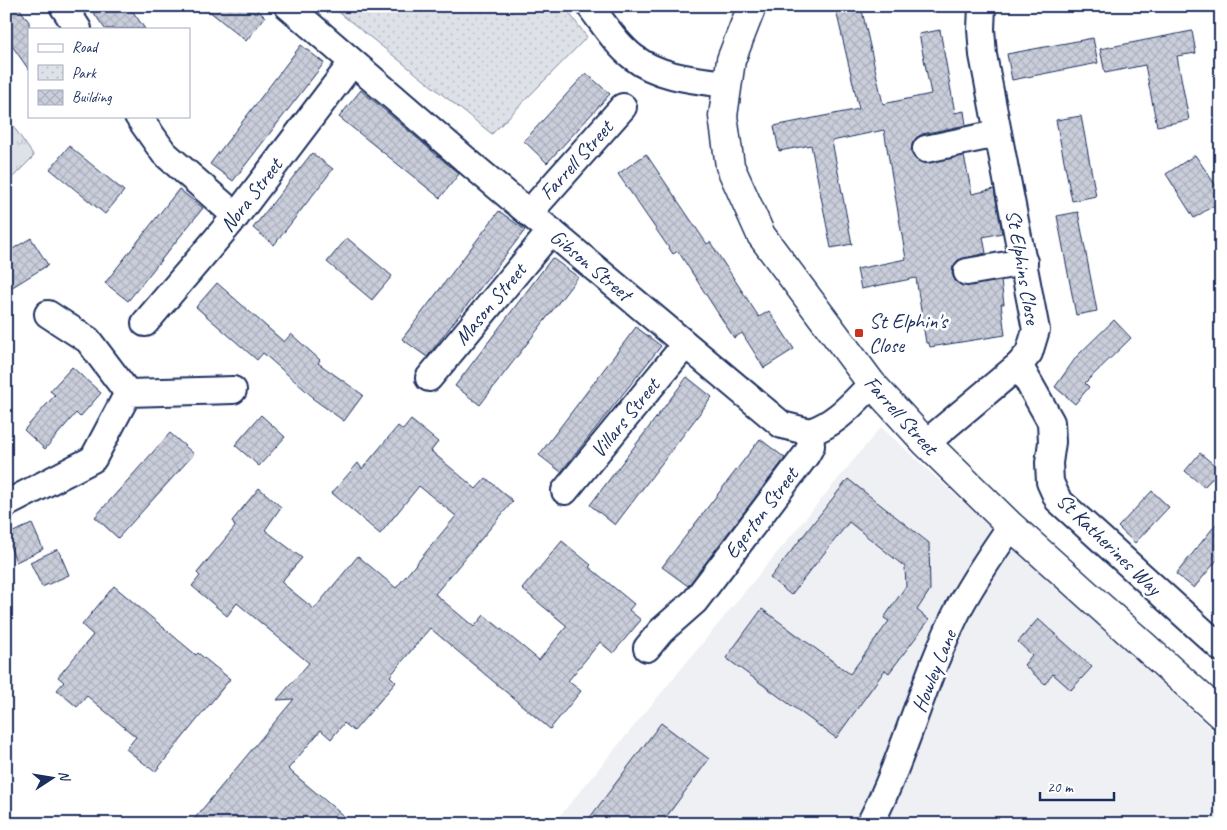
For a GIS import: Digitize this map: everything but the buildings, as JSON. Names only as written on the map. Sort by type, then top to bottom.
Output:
[{"type":"street","points":[[63,6],[77,28]]},
{"type":"street","name":"Gibson Street","points":[[288,6],[352,63],[550,231],[782,425],[795,430],[810,432]]},
{"type":"street","points":[[590,6],[621,46],[645,65],[693,80],[726,84]]},
{"type":"street","name":"Farrell Street","points":[[752,6],[730,60],[723,116],[730,166],[761,235],[872,384],[926,444],[1011,526],[1221,715]]},
{"type":"street","name":"St Elphins Close","points":[[926,444],[1019,365],[1029,353],[1036,330],[983,55],[980,29],[982,6]]},
{"type":"street","points":[[990,6],[1003,6]]},
{"type":"street","name":"Nora Street","points":[[145,323],[236,216],[352,63]]},
{"type":"street","name":"Farrell Street","points":[[529,212],[623,107]]},
{"type":"street","points":[[139,118],[164,153],[236,216]]},
{"type":"street","points":[[926,149],[997,134]]},
{"type":"street","name":"Mason Street","points":[[429,378],[550,231]]},
{"type":"street","points":[[967,272],[1024,262]]},
{"type":"street","points":[[48,314],[88,340],[128,392]]},
{"type":"street","name":"Villars Street","points":[[565,491],[685,344]]},
{"type":"street","name":"St Katherines Way","points":[[1019,365],[1051,422],[1050,482],[1058,500],[1221,648]]},
{"type":"street","points":[[810,432],[838,418],[872,384]]},
{"type":"street","points":[[128,392],[233,390]]},
{"type":"street","points":[[6,504],[93,459],[128,392]]},
{"type":"street","name":"Egerton Street","points":[[647,648],[661,631],[695,600],[800,463],[811,446],[810,432]]},
{"type":"street","name":"Howley Lane","points":[[870,824],[886,792],[960,607],[984,566],[1011,526]]},
{"type":"shaded area","points":[[881,427],[1221,738],[1221,824],[553,824]]},
{"type":"green space","points":[[331,6],[564,6],[587,37],[492,134]]},
{"type":"green space","points":[[6,116],[34,156],[6,184]]},
{"type":"place","name":"St Elphin's Close","points":[[859,333]]}]
